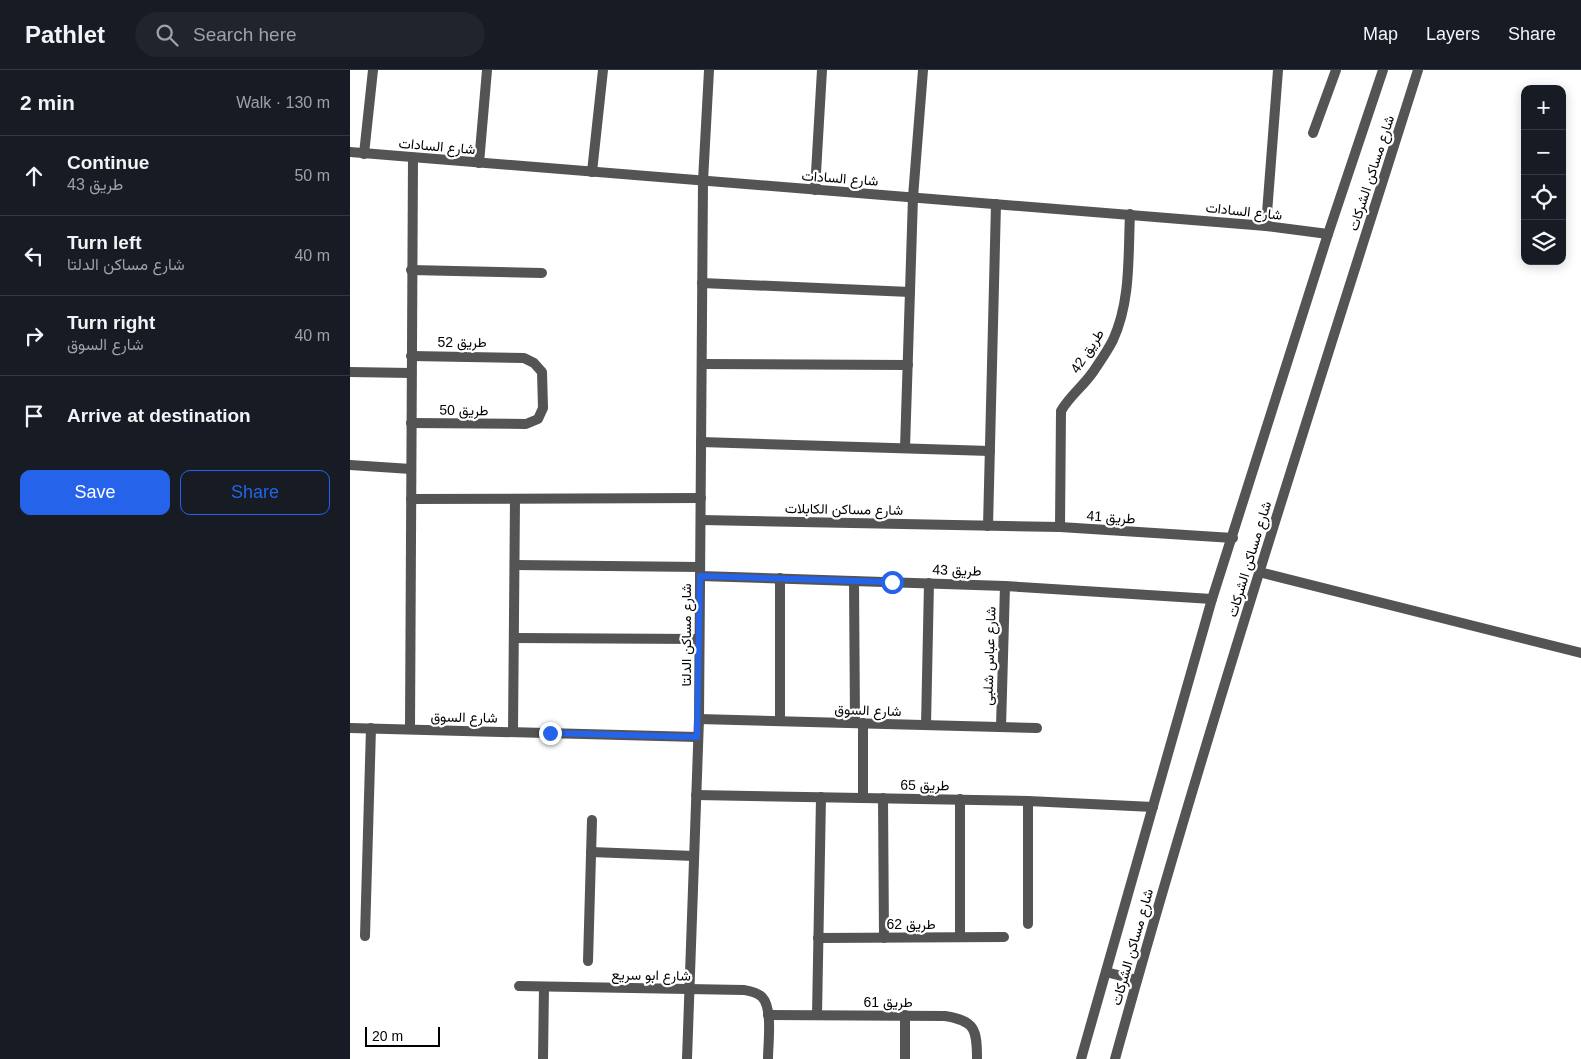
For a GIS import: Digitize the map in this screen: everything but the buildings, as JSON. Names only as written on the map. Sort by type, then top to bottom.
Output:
[{"type":"street","points":[[364,154],[373,70]]},
{"type":"street","points":[[479,163],[487,70]]},
{"type":"street","points":[[592,172],[603,70]]},
{"type":"street","name":"شارع مساكن الدلتا","points":[[688,1059],[699,719],[703,181],[710,70]]},
{"type":"street","points":[[815,190],[822,70]]},
{"type":"street","points":[[905,448],[913,197],[923,70]]},
{"type":"street","points":[[1266,226],[1278,70]]},
{"type":"street","points":[[1313,133],[1336,70]]},
{"type":"street","name":"شارع مساكن الشركات","points":[[1081,1059],[1212,599],[1233,538],[1328,234],[1383,70]]},
{"type":"street","name":"شارع مساكن الشركات","points":[[1115,1059],[1259,572],[1418,70]]},
{"type":"street","name":"شارع السادات","points":[[350,152],[1130,214],[1266,226],[1328,234]]},
{"type":"street","points":[[410,730],[412,158]]},
{"type":"street","points":[[988,526],[996,204]]},
{"type":"street","name":"طريق 42","points":[[1060,527],[1061,411],[1068,399],[1092,374],[1112,341],[1121,320],[1126,298],[1130,214]]},
{"type":"street","points":[[412,270],[542,273]]},
{"type":"street","points":[[702,284],[910,292]]},
{"type":"street","name":"طريق 52","points":[[411,356],[512,357],[524,358],[534,363],[542,372],[543,408],[538,419],[526,424],[516,425]]},
{"type":"street","points":[[702,364],[908,365]]},
{"type":"street","points":[[350,372],[412,373]]},
{"type":"street","name":"طريق 50","points":[[411,423],[516,425]]},
{"type":"street","points":[[701,442],[990,451]]},
{"type":"street","points":[[350,465],[411,469]]},
{"type":"street","points":[[411,499],[700,498]]},
{"type":"street","points":[[513,732],[515,499]]},
{"type":"street","name":"شارع مساكن الكابلات","points":[[700,520],[988,526]]},
{"type":"street","name":"طريق 41","points":[[988,526],[1060,527],[1233,538]]},
{"type":"street","name":"طريق 43","points":[[515,565],[700,571],[780,578],[1005,586],[1212,599]]},
{"type":"street","points":[[1259,572],[1581,654]]},
{"type":"street","points":[[780,578],[780,721]]},
{"type":"street","points":[[854,581],[863,797]]},
{"type":"street","points":[[926,725],[928,583]]},
{"type":"street","name":"شارع عباس شلبى","points":[[1001,727],[1005,586]]},
{"type":"street","points":[[514,638],[700,639]]},
{"type":"street","name":"شارع السوق","points":[[699,719],[1037,728]]},
{"type":"street","name":"شارع السوق","points":[[350,728],[697,737]]},
{"type":"street","points":[[365,936],[371,728]]},
{"type":"street","name":"طريق 65","points":[[696,795],[960,799],[1153,807]]},
{"type":"street","points":[[817,1015],[821,797]]},
{"type":"street","points":[[883,798],[884,938]]},
{"type":"street","points":[[960,799],[960,937]]},
{"type":"street","points":[[1028,801],[1028,924]]},
{"type":"street","points":[[588,961],[592,820]]},
{"type":"street","points":[[591,852],[694,856]]},
{"type":"street","name":"طريق 62","points":[[818,938],[1004,937]]},
{"type":"street","points":[[1106,972],[1137,980]]},
{"type":"street","name":"شارع ابو سريع","points":[[520,986],[753,992],[762,997],[767,1005],[768,1015]]},
{"type":"street","points":[[543,1059],[544,987]]},
{"type":"street","points":[[768,1015],[768,1059]]},
{"type":"street","name":"طريق 61","points":[[768,1015],[945,1016],[963,1019],[973,1028],[977,1042],[977,1059]]},
{"type":"street","points":[[905,1016],[905,1059]]},
{"type":"route","points":[[550,733],[697,737],[699,719],[700,576],[892,582]]}]
